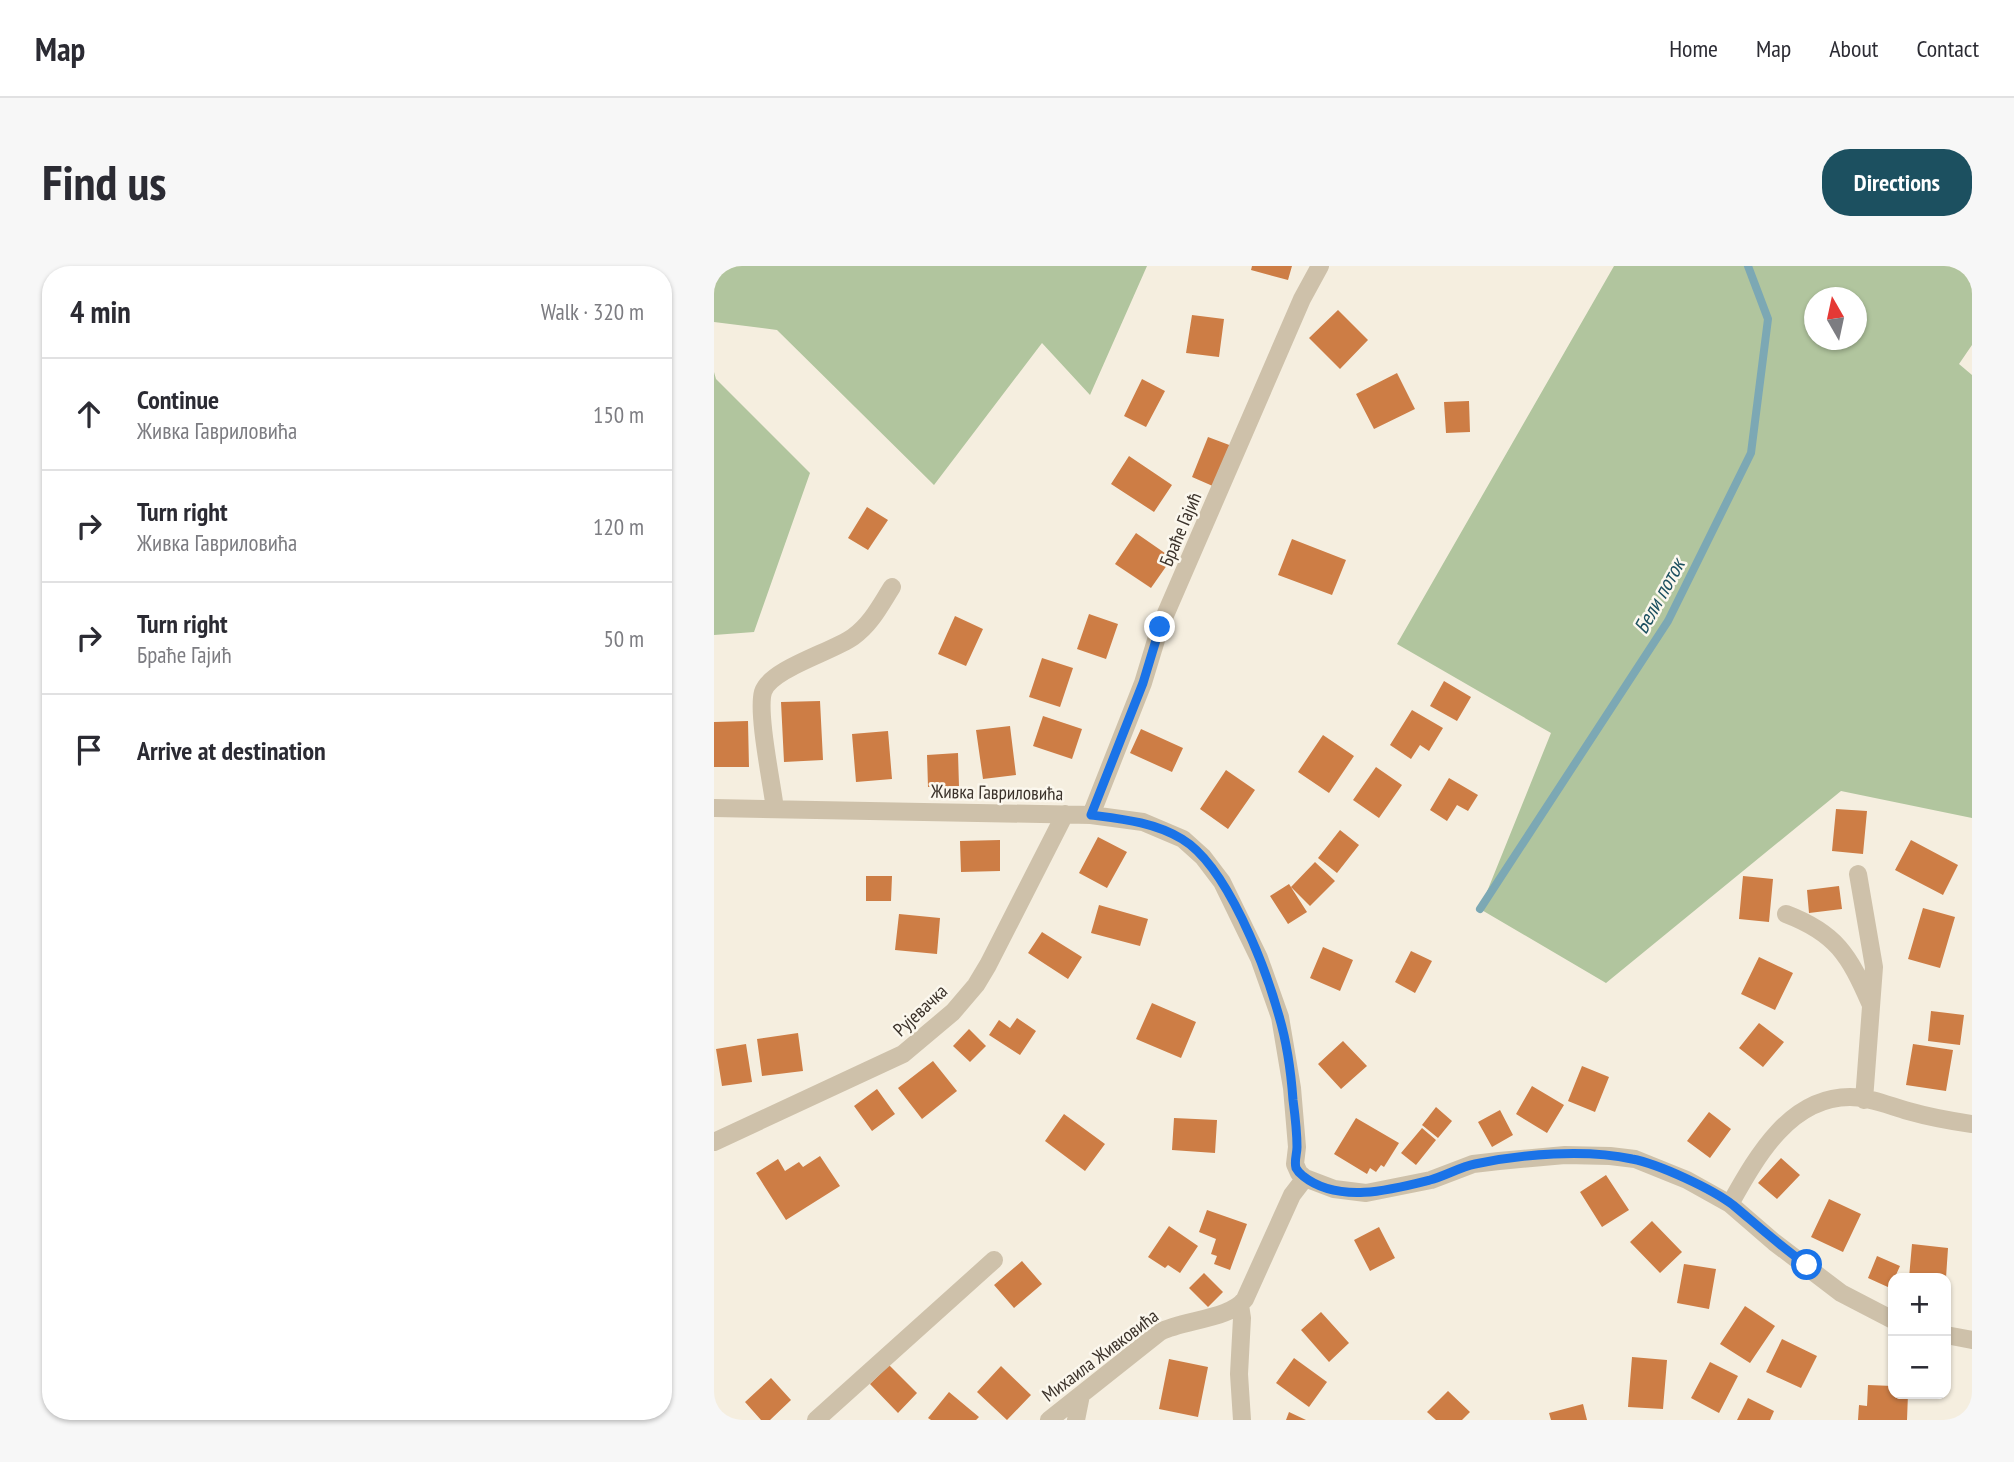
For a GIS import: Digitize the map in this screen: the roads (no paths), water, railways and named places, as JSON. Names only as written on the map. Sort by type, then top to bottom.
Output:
[{"type":"street","name":"Браће Гајић","points":[[1091,815],[1143,683],[1160,627],[1302,299],[1320,266]]},
{"type":"street","points":[[775,809],[762,709],[763,691],[769,682],[783,672],[853,637],[870,624],[892,587]]},
{"type":"street","name":"Живка Гавриловића","points":[[714,808],[1091,815],[1143,822],[1183,839],[1203,856],[1222,882],[1259,958],[1280,1017],[1292,1088],[1297,1147],[1295,1164],[1305,1178]]},
{"type":"street","name":"Рујевачка","points":[[714,1142],[887,1064],[921,1041],[953,1012],[976,985],[988,965],[1065,814]]},
{"type":"street","points":[[1858,874],[1874,967],[1864,1100]]},
{"type":"street","points":[[1786,914],[1811,923],[1829,937],[1847,957],[1872,1010]]},
{"type":"street","points":[[1730,1203],[1777,1132],[1795,1115],[1826,1101],[1850,1097],[1972,1124]]},
{"type":"street","points":[[1242,1420],[1239,1374],[1242,1318],[1240,1305],[1249,1292],[1292,1195],[1305,1178],[1334,1189],[1366,1193],[1431,1180],[1473,1164],[1543,1156],[1610,1156],[1635,1159],[1671,1173],[1730,1203],[1774,1242],[1841,1293],[1888,1317]]},
{"type":"street","points":[[816,1420],[994,1260]]},
{"type":"street","name":"Михаила Живковића","points":[[1049,1420],[1160,1332],[1240,1305]]},
{"type":"street","points":[[1951,1336],[1972,1340]]},
{"type":"street","points":[[1076,1420],[1081,1395]]},
{"type":"waterway","name":"Бели поток","points":[[1480,909],[1668,621],[1751,453],[1768,319],[1748,266]]}]
